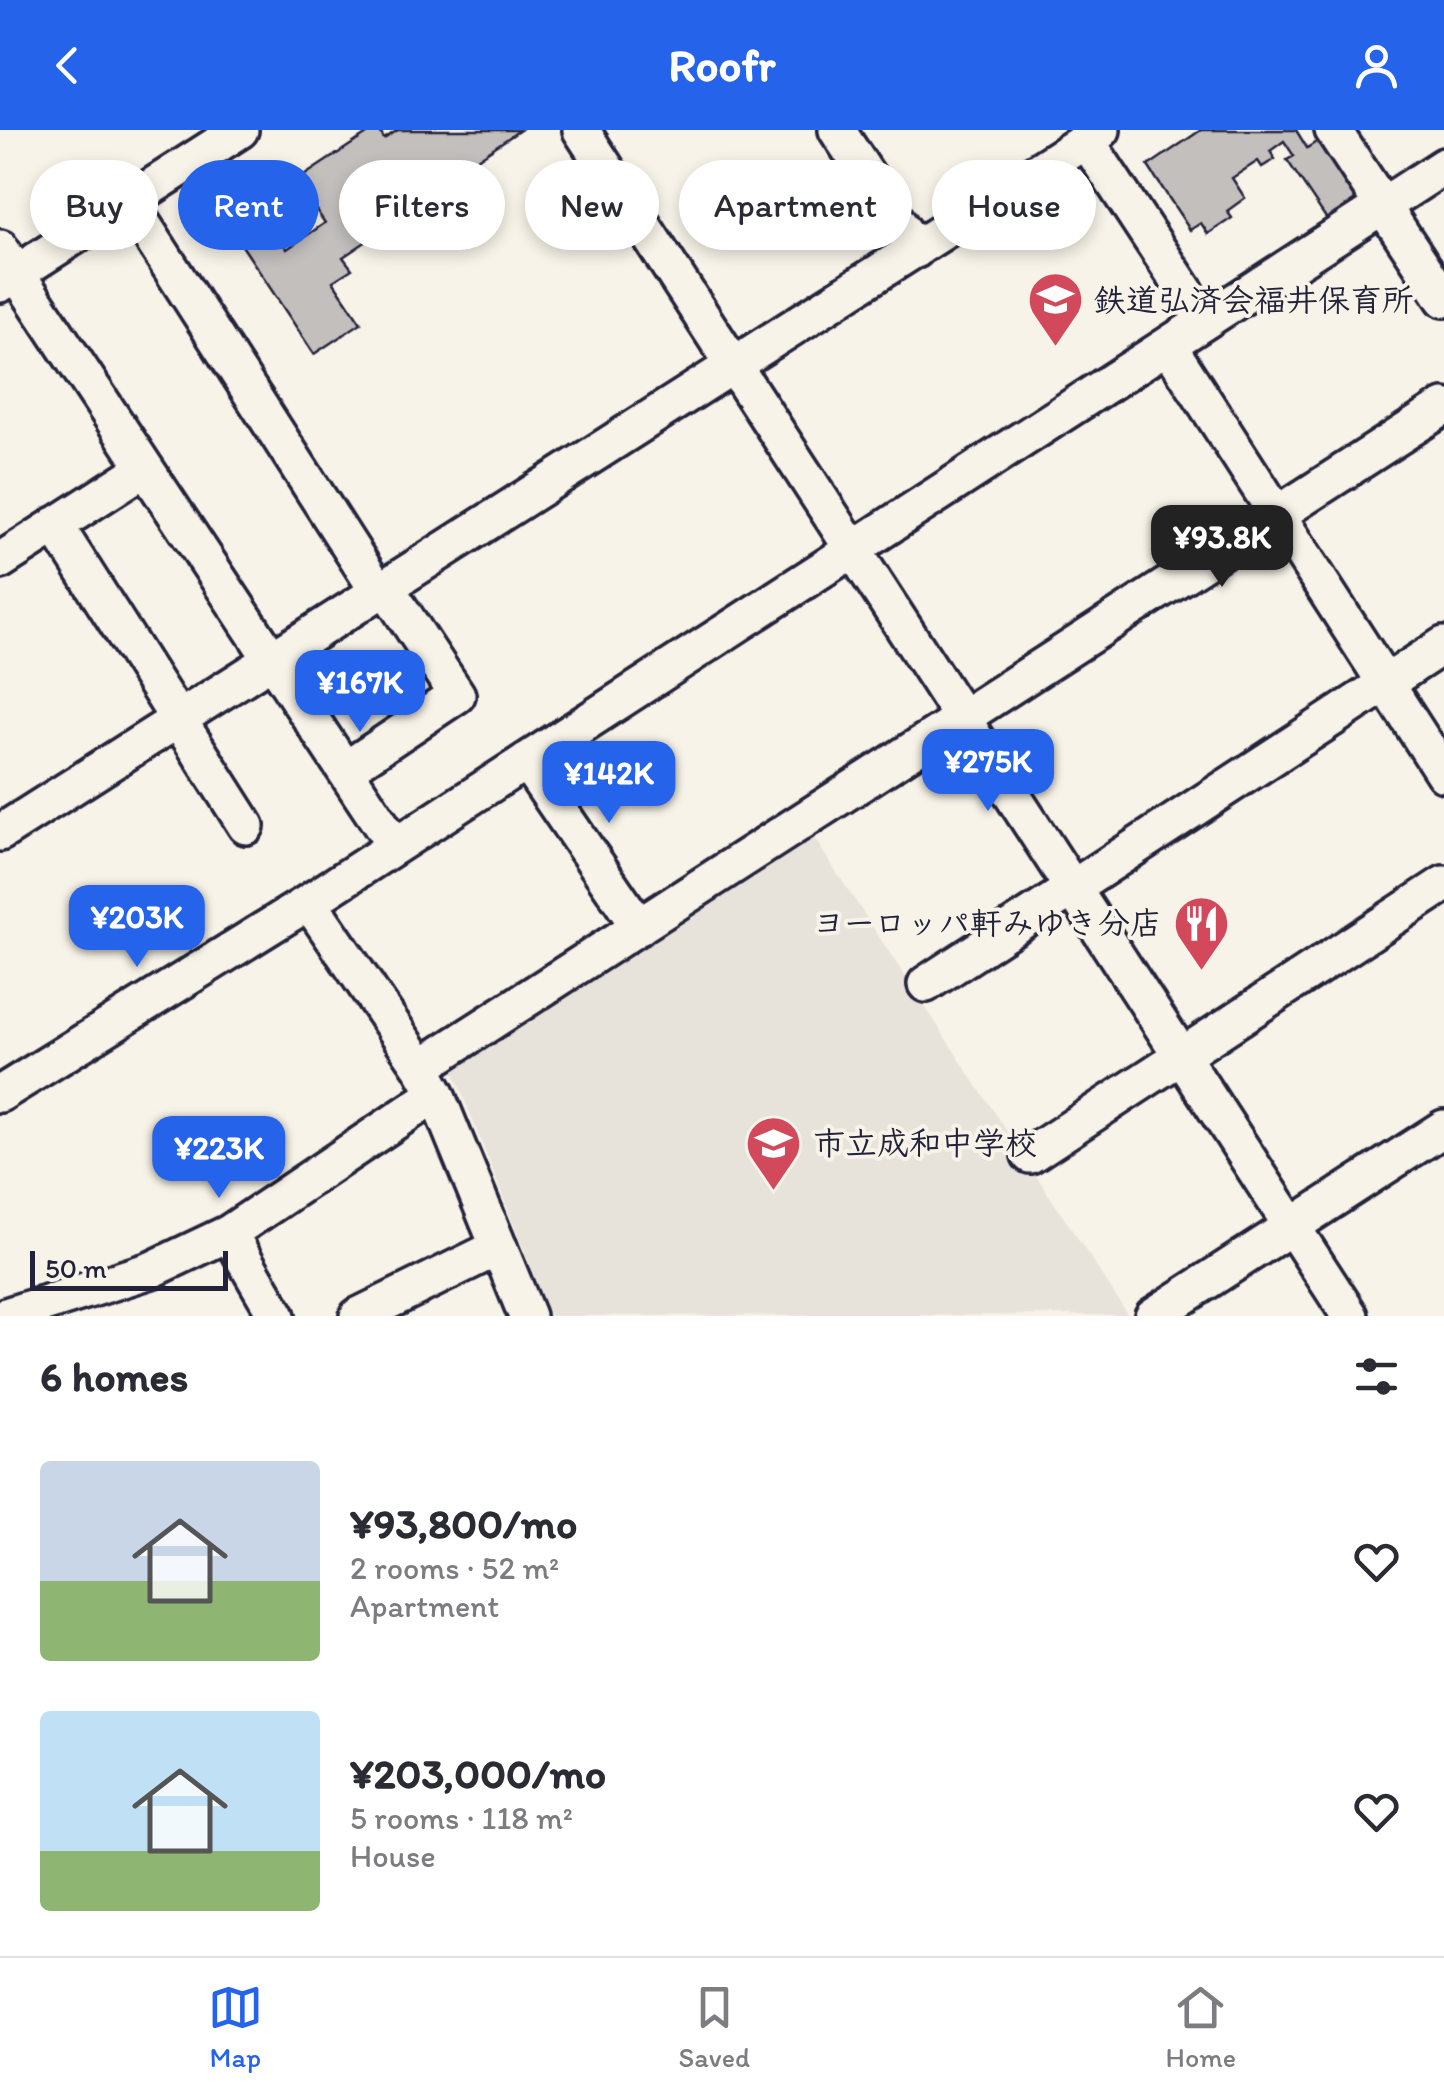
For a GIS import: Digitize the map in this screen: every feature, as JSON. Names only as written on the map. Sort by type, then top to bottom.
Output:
[{"type":"street","points":[[158,183],[240,130]]},
{"type":"street","points":[[581,130],[1350,1316]]},
{"type":"street","points":[[837,130],[916,250]]},
{"type":"street","points":[[1333,130],[1444,299]]},
{"type":"street","points":[[0,833],[736,366],[1092,134],[1205,321]]},
{"type":"street","points":[[0,1094],[309,902],[1444,166]]},
{"type":"street","points":[[158,248],[382,589],[457,695],[344,770]]},
{"type":"street","points":[[41,250],[6,269],[145,468],[395,846]]},
{"type":"street","points":[[1168,345],[1444,774]]},
{"type":"street","points":[[6,1316],[151,1270],[229,1234],[639,926],[1444,407]]},
{"type":"street","points":[[0,561],[145,468]]},
{"type":"street","points":[[55,525],[246,826]]},
{"type":"street","points":[[926,984],[1444,646]]},
{"type":"street","points":[[526,761],[639,926]]},
{"type":"street","points":[[1030,1155],[1444,884]]},
{"type":"street","points":[[309,902],[428,1081],[527,1316]]},
{"type":"street","points":[[1153,1316],[1444,1128]]},
{"type":"street","points":[[229,1234],[277,1316]]},
{"type":"street","points":[[358,1316],[499,1247]]},
{"type":"shaded area","name":"市立成和中学校","points":[[810,832],[1128,1315],[550,1316],[452,1068]]},
{"type":"building","points":[[373,130],[379,130],[384,139],[398,130],[520,130],[476,160],[339,160],[339,250],[354,250],[343,257],[352,269],[333,281],[361,323],[314,354],[245,250],[319,250],[319,227],[325,223],[319,214],[319,166]]},
{"type":"building","points":[[1201,130],[1296,130],[1307,148],[1321,139],[1361,198],[1328,221],[1287,160],[1294,156],[1284,141],[1270,151],[1275,159],[1262,167],[1258,161],[1232,178],[1245,198],[1227,211],[1232,218],[1208,234],[1201,223],[1190,230],[1148,166]]},
{"type":"place","name":"鉄道弘済会福井保育所","points":[[1055,349]]},
{"type":"place","name":"ヨーロッパ軒みゆき分店","points":[[1201,972]]},
{"type":"place","name":"市立成和中学校","points":[[774,1192]]}]
